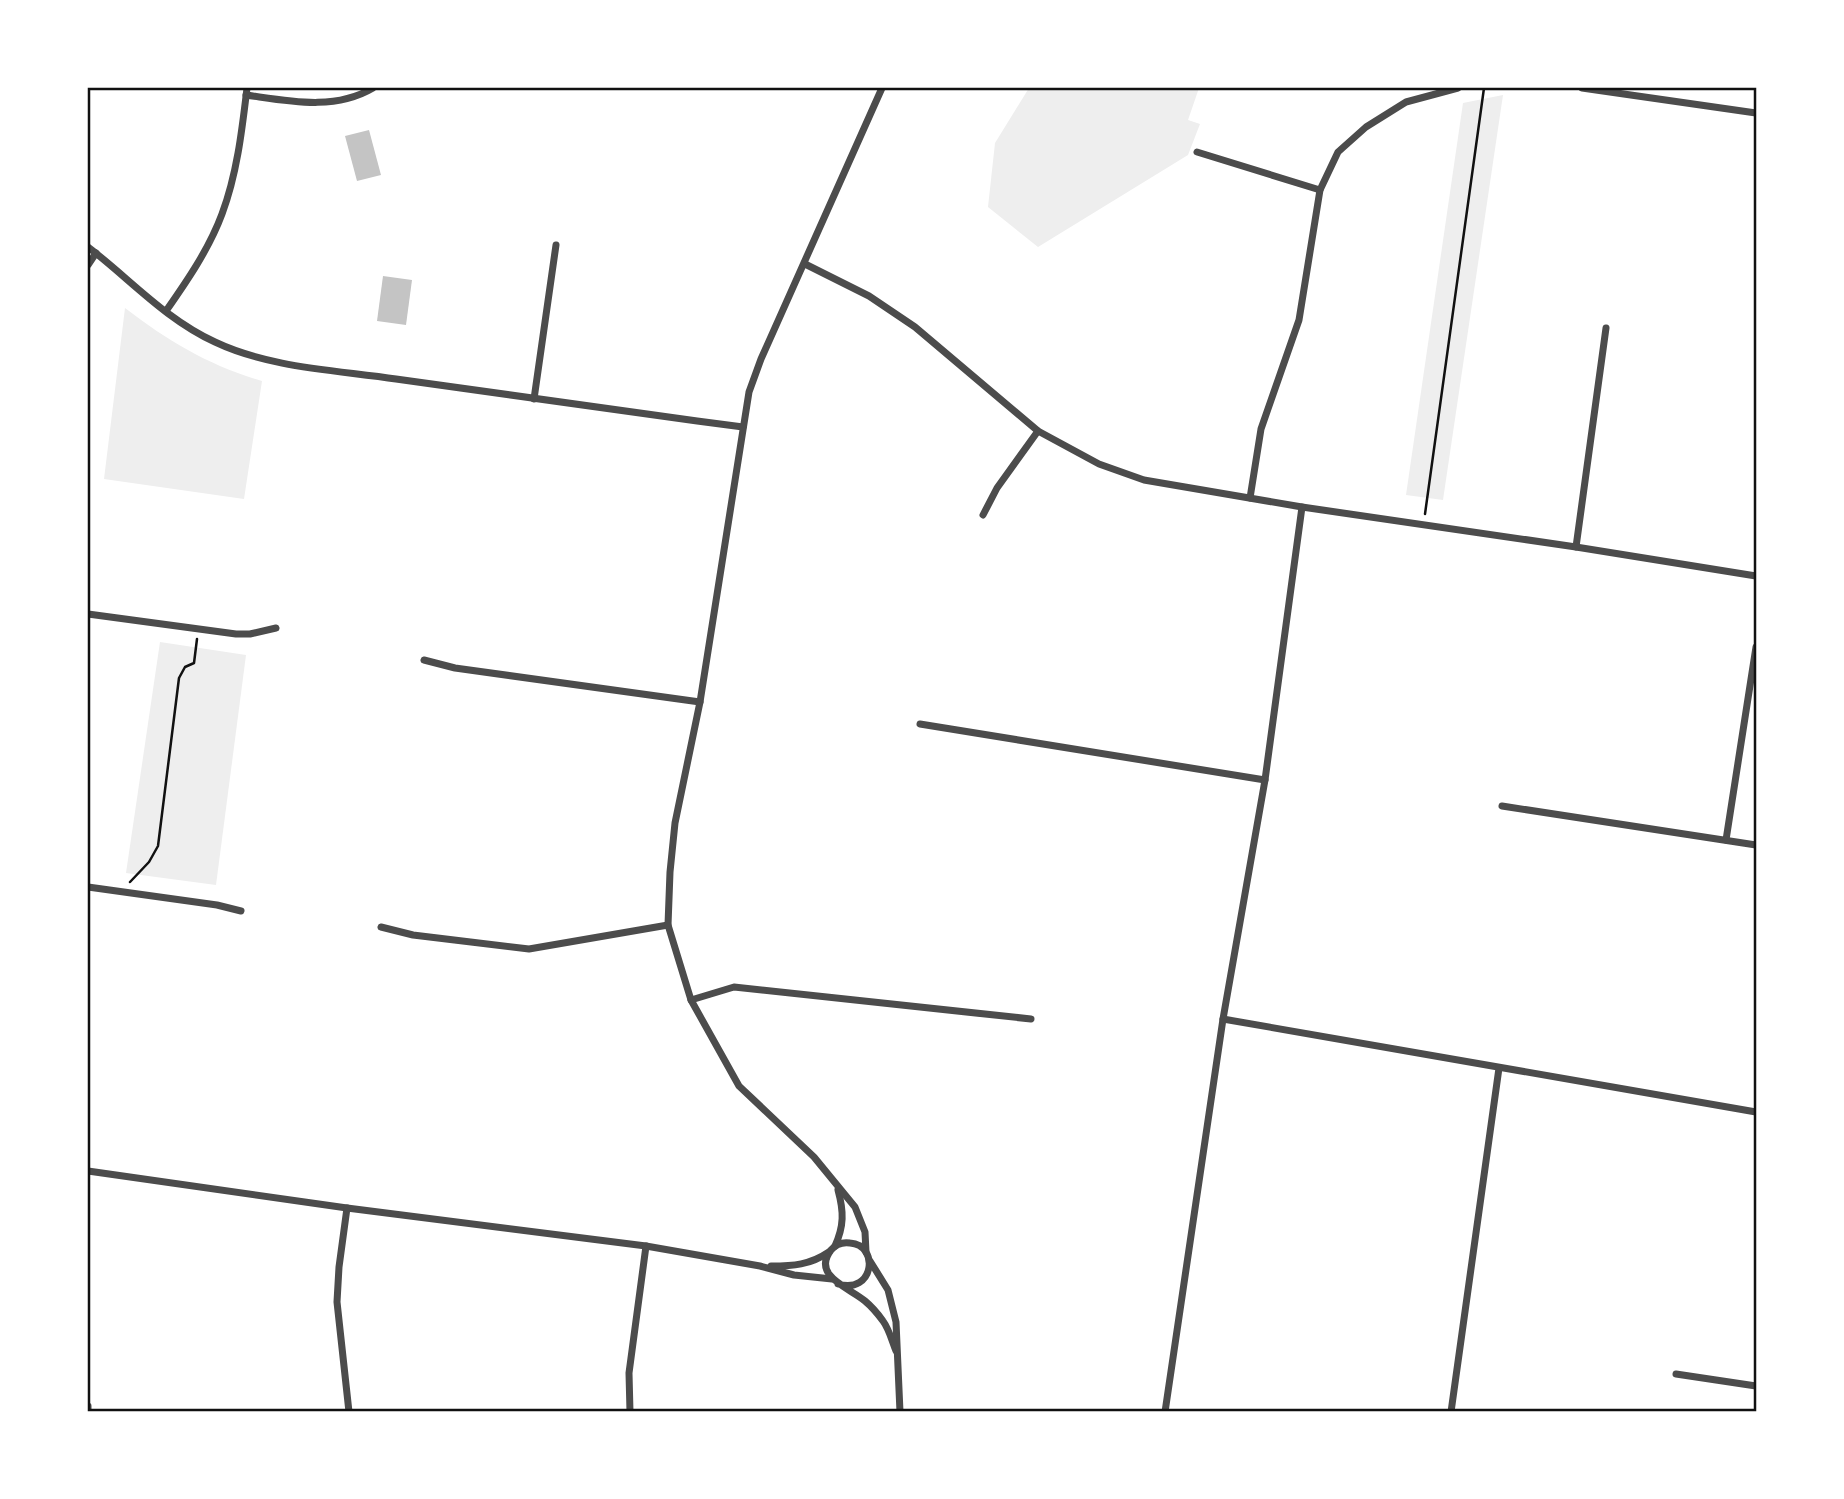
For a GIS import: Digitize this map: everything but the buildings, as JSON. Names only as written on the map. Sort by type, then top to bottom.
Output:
[{"type":"street","points":[[166,312],[199,261],[222,215],[236,161],[247,91],[314,103],[353,97],[373,88]]},
{"type":"street","points":[[88,1171],[347,1208],[646,1246],[760,1266],[845,1286],[859,1283],[868,1272],[865,1232],[855,1207],[814,1157],[739,1086],[691,1000],[668,925],[675,823],[699,702],[749,393],[761,359],[882,88]]},
{"type":"street","points":[[1250,498],[1261,429],[1299,320],[1320,190],[1338,152],[1366,127],[1406,102],[1458,88]]},
{"type":"street","points":[[1582,88],[1756,113]]},
{"type":"street","points":[[1196,152],[1320,190]]},
{"type":"street","points":[[534,399],[556,245]]},
{"type":"street","points":[[88,247],[166,312],[213,341],[243,354],[279,362],[743,428]]},
{"type":"street","points":[[88,265],[96,253]]},
{"type":"street","points":[[805,264],[869,296],[915,327],[1038,431],[1099,464],[1144,480],[1302,508],[1756,576]]},
{"type":"street","points":[[1576,547],[1606,328]]},
{"type":"street","points":[[983,515],[997,488],[1038,431]]},
{"type":"street","points":[[1165,1412],[1223,1019],[1265,780],[1302,508]]},
{"type":"street","points":[[88,614],[250,634],[276,628]]},
{"type":"street","points":[[1726,840],[1756,647]]},
{"type":"street","points":[[424,660],[456,668],[699,702]]},
{"type":"street","points":[[920,724],[1265,780]]},
{"type":"street","points":[[1502,806],[1756,845]]},
{"type":"street","points":[[88,887],[217,905],[241,911]]},
{"type":"street","points":[[381,927],[413,934],[529,949],[668,925]]},
{"type":"street","points":[[691,1000],[734,987],[1031,1019]]},
{"type":"street","points":[[1223,1019],[1756,1112]]},
{"type":"street","points":[[1451,1412],[1499,1068]]},
{"type":"street","points":[[836,1185],[843,1207],[843,1229],[826,1265],[835,1282],[864,1300],[885,1323],[896,1351]]},
{"type":"street","points":[[347,1208],[337,1302],[349,1412]]},
{"type":"street","points":[[760,1266],[795,1266],[816,1261],[832,1249],[848,1242],[855,1243],[868,1255],[888,1290],[896,1322],[900,1412]]},
{"type":"street","points":[[630,1412],[629,1373],[646,1246]]},
{"type":"street","points":[[1676,1374],[1756,1387]]},
{"type":"street","points":[[88,1406],[88,1412]]},
{"type":"path","points":[[1423,524],[1484,88]]},
{"type":"path","points":[[128,893],[132,878],[149,862],[158,846],[179,678],[185,667],[194,663],[198,629]]},
{"type":"shaded area","points":[[1029,88],[1199,88],[1188,120],[1200,124],[1188,155],[1038,247],[988,207],[995,143]]},
{"type":"shaded area","points":[[1503,95],[1443,500],[1406,495],[1463,103]]},
{"type":"shaded area","points":[[125,308],[190,351],[225,368],[262,381],[244,499],[104,479]]},
{"type":"shaded area","points":[[160,642],[246,655],[216,885],[126,873]]}]
